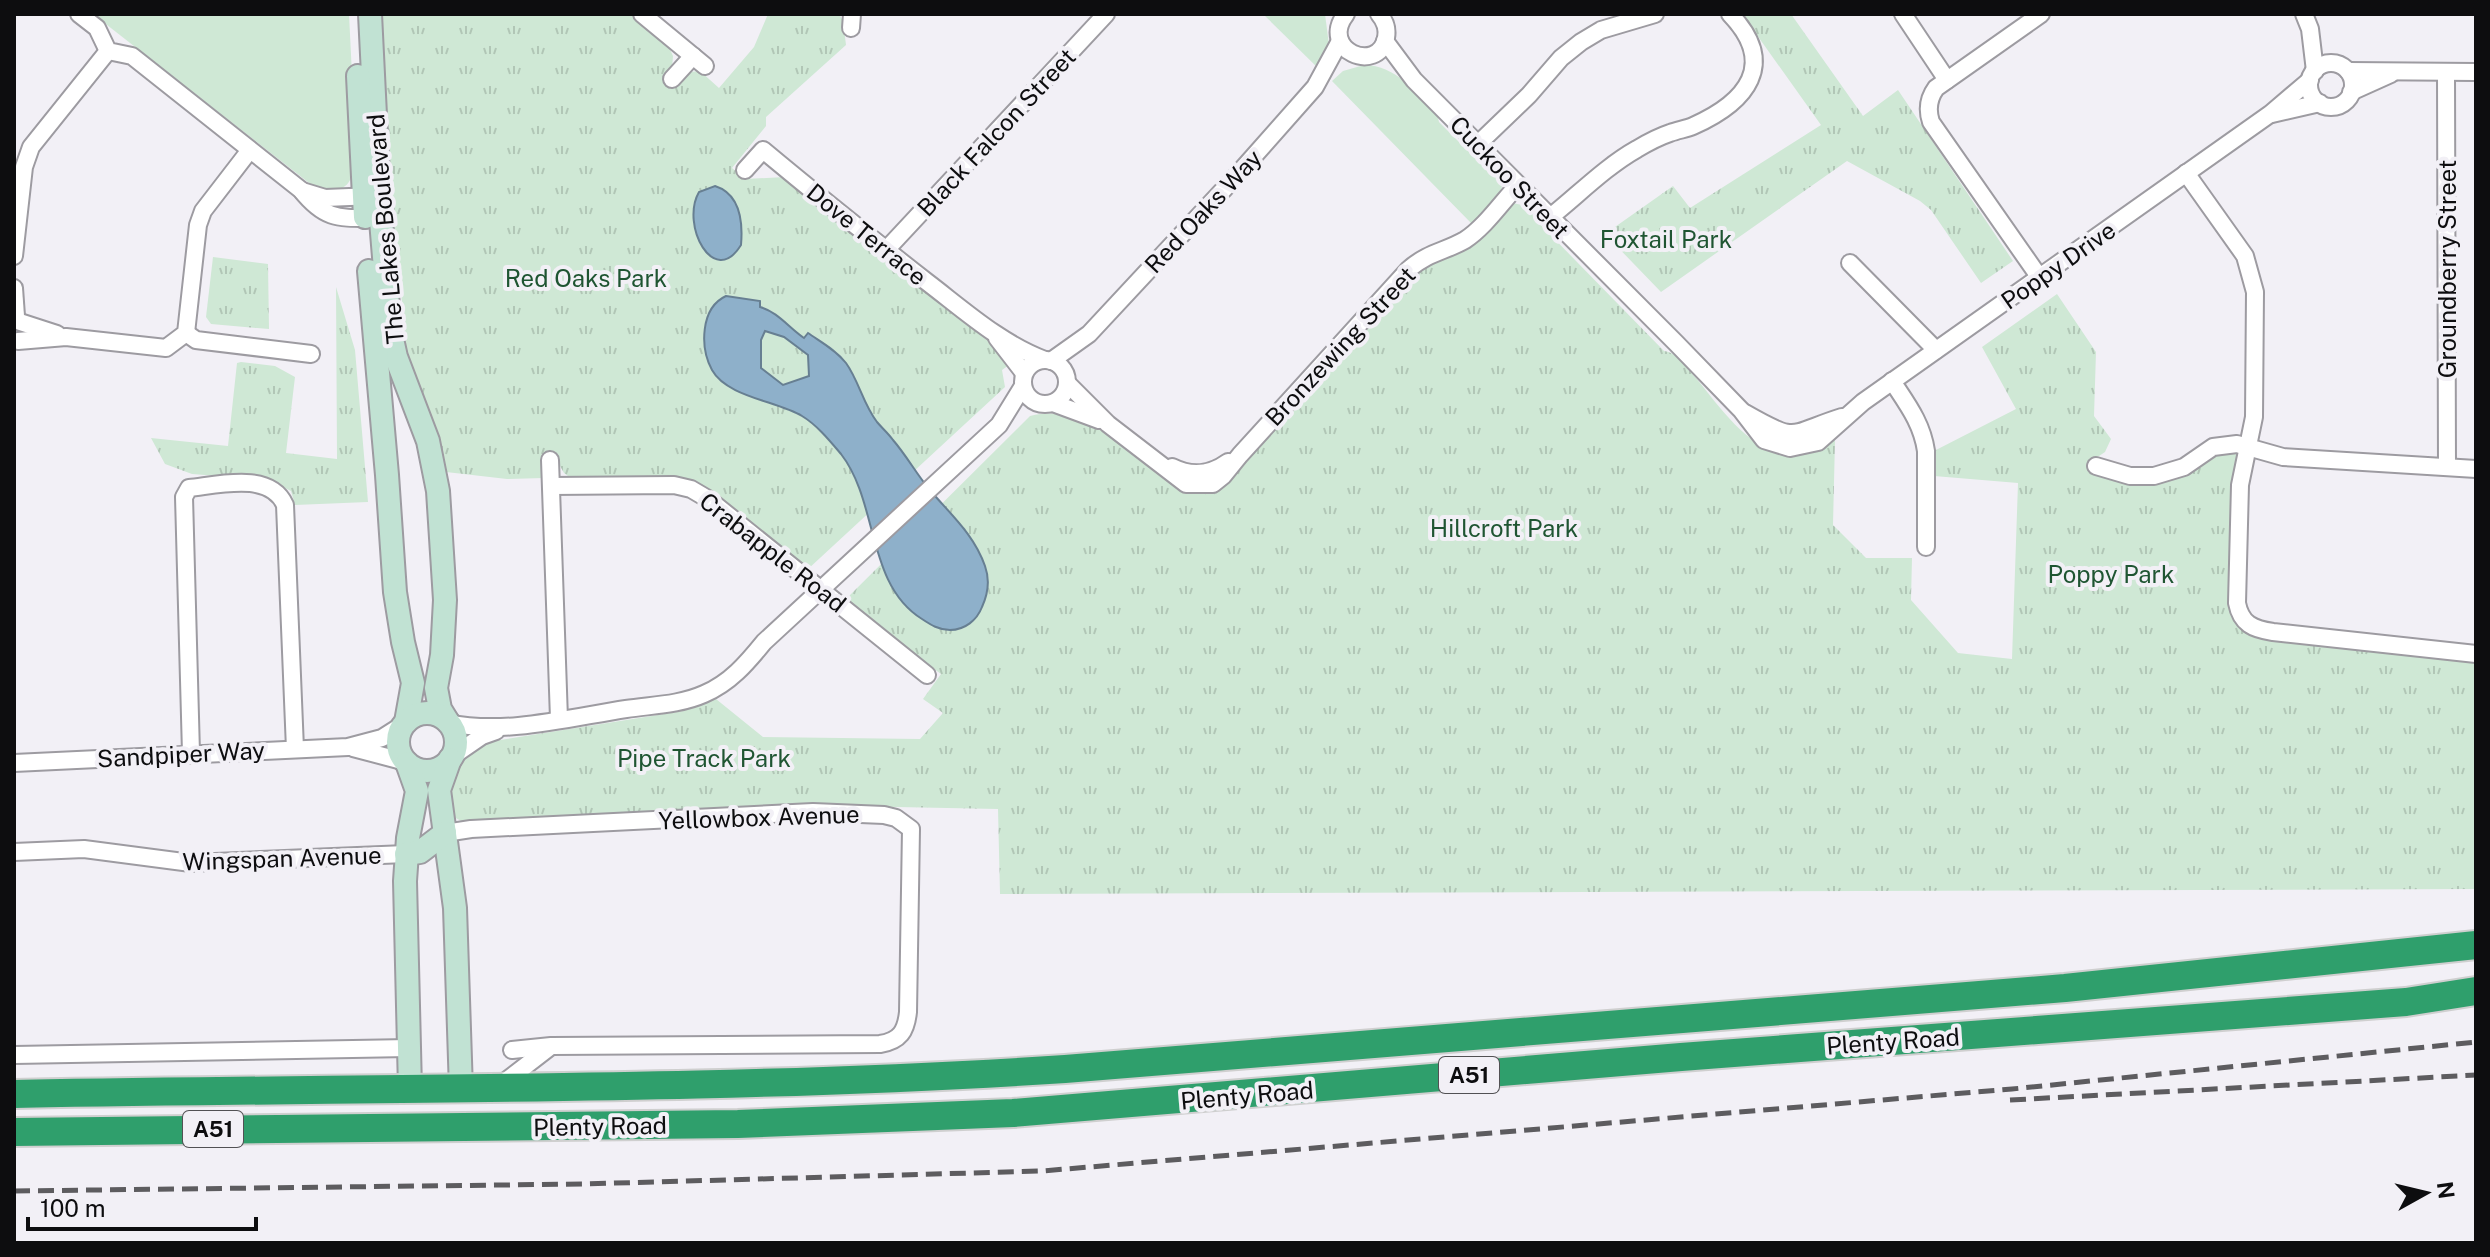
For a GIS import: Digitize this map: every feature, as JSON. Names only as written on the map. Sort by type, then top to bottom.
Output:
[{"type":"highway","name":"Plenty Road","points":[[14,1094],[461,1090],[898,1080],[2065,988],[2476,945]]},
{"type":"highway","name":"Plenty Road","points":[[14,1132],[723,1124],[1013,1113],[1681,1057],[2406,1002],[2476,991]]},
{"type":"highway","points":[[410,1089],[411,1128]]},
{"type":"highway","points":[[461,1090],[461,1128]]},
{"type":"street","points":[[79,14],[97,28],[108,51]]},
{"type":"street","name":"The Lakes Boulevard","points":[[356,14],[372,207],[384,447],[398,616],[413,683],[405,723]]},
{"type":"street","name":"The Lakes Boulevard","points":[[370,14],[372,207],[396,357],[431,451],[438,491],[445,600],[442,655],[436,688],[440,709],[448,723]]},
{"type":"street","points":[[642,14],[699,61],[672,79]]},
{"type":"street","name":"Black Falcon Street","points":[[886,250],[1106,14]]},
{"type":"street","points":[[1478,144],[1529,95],[1561,58],[1581,42],[1601,30],[1655,14]]},
{"type":"street","points":[[1549,218],[1626,156],[1665,135],[1706,119],[1726,106],[1746,86],[1755,68],[1754,52],[1747,36],[1730,14]]},
{"type":"street","points":[[1903,14],[1947,80]]},
{"type":"street","points":[[2040,278],[1931,122],[1929,111],[1931,95],[1947,80],[2041,14]]},
{"type":"street","points":[[2307,22],[2352,81],[2346,101],[2338,105],[2320,103],[2311,93],[2307,22]]},
{"type":"street","name":"Cuckoo Street","points":[[1339,24],[1350,53],[1365,55],[1414,80],[1741,410],[1791,441]]},
{"type":"street","name":"Red Oaks Way","points":[[1315,87],[1339,24]]},
{"type":"street","name":"Cuckoo Street","points":[[1386,24],[1414,80]]},
{"type":"street","name":"Red Oaks Way","points":[[1048,360],[1089,334],[1315,87],[1365,55],[1386,24]]},
{"type":"street","points":[[108,51],[132,56],[301,190],[315,208],[344,218],[372,207]]},
{"type":"street","points":[[14,256],[24,167],[31,147],[108,51]]},
{"type":"street","points":[[2312,76],[2326,64],[2397,72],[2476,72]]},
{"type":"street","points":[[2351,92],[2397,72]]},
{"type":"street","name":"Groundberry Street","points":[[2446,72],[2447,467]]},
{"type":"street","name":"Poppy Drive","points":[[1791,441],[1845,416],[2270,114],[2312,76]]},
{"type":"street","name":"Poppy Drive","points":[[2270,114],[2320,103]]},
{"type":"street","points":[[16,342],[66,337],[166,348],[186,333],[198,225],[203,211],[250,150]]},
{"type":"street","name":"Dove Terrace","points":[[745,170],[763,150],[994,334],[1025,352],[1048,360]]},
{"type":"street","points":[[2186,173],[2245,256],[2253,279],[2256,309],[2254,417],[2240,485],[2239,611],[2247,624],[2273,632],[2476,654]]},
{"type":"street","name":"Bronzewing Street","points":[[1108,424],[1197,486],[1213,484],[1409,269],[1428,255],[1471,236],[1518,185]]},
{"type":"street","points":[[1850,263],[1936,350]]},
{"type":"street","points":[[14,288],[17,318],[22,332],[16,342]]},
{"type":"street","points":[[17,318],[66,337]]},
{"type":"street","points":[[186,333],[196,340],[311,354]]},
{"type":"street","name":"Dove Terrace","points":[[994,334],[1024,380]]},
{"type":"street","name":"Red Oaks Way","points":[[1066,379],[1089,334]]},
{"type":"street","points":[[999,425],[1033,363],[1048,360],[1063,369],[1066,379],[1108,424]]},
{"type":"street","points":[[410,1089],[406,854],[417,791],[398,747],[405,723],[422,713],[448,723],[478,728],[509,727],[649,705],[713,679],[764,642],[999,425],[1063,395],[1066,379]]},
{"type":"street","points":[[1024,380],[1029,397],[1108,424]]},
{"type":"street","points":[[1892,381],[1924,435],[1927,461],[1924,549]]},
{"type":"street","points":[[384,447],[387,432],[397,420],[420,419]]},
{"type":"street","points":[[2096,466],[2130,476],[2154,476],[2184,467],[2213,447],[2237,444],[2283,457],[2476,469]]},
{"type":"street","points":[[550,460],[559,719]]},
{"type":"street","points":[[191,753],[184,497],[189,488],[238,482],[270,487],[280,494],[285,505],[295,749]]},
{"type":"street","name":"Crabapple Road","points":[[551,486],[666,484],[691,489],[708,499],[927,675]]},
{"type":"street","name":"Sandpiper Way","points":[[14,763],[348,747],[382,738],[405,723]]},
{"type":"street","points":[[448,723],[455,740],[439,790],[455,908],[461,1090]]},
{"type":"street","points":[[406,762],[424,771],[443,766],[482,736],[509,727]]},
{"type":"street","name":"Sandpiper Way","points":[[348,747],[406,762]]},
{"type":"street","name":"Yellowbox Avenue","points":[[445,833],[778,812],[855,812],[896,818],[911,829],[908,1012],[902,1034],[894,1041],[880,1044],[551,1046]]},
{"type":"street","points":[[406,854],[420,852],[445,833]]},
{"type":"street","name":"Wingspan Avenue","points":[[14,852],[84,849],[191,863],[406,854]]},
{"type":"street","points":[[497,1088],[551,1046]]},
{"type":"street","points":[[512,1050],[551,1046]]},
{"type":"street","points":[[14,1055],[409,1048]]},
{"type":"green space","points":[[93,14],[349,14],[356,156],[353,174],[347,185],[336,190],[318,190]]},
{"type":"green space","name":"Red Oaks Park","points":[[378,14],[632,14],[667,43],[673,56],[672,68],[700,71],[719,88],[754,47],[768,14],[839,14],[846,45],[766,117],[766,126],[732,168],[745,179],[785,177],[985,336],[1009,365],[1002,370],[1005,387],[807,570],[712,494],[572,479],[564,473],[556,459],[544,478],[507,479],[446,472],[438,438],[406,362],[400,327],[403,308],[397,269],[391,253]]},
{"type":"green space","points":[[1263,14],[1325,14],[1329,45],[1320,70]]},
{"type":"green space","name":"Foxtail Park","points":[[1742,14],[1791,14],[1863,116],[1898,90],[2013,261],[1981,283],[1931,210],[1847,161],[1661,292],[1605,234],[1673,186],[1690,208],[1821,125]]},
{"type":"green space","points":[[1364,65],[1386,70],[1414,89],[1437,114],[1439,122],[1489,172],[1498,175],[1501,192],[1473,225],[1332,81],[1343,71]]},
{"type":"green space","points":[[1513,203],[1530,207],[1534,218],[1664,351],[1682,362],[1724,413],[1755,442],[1773,451],[1791,454],[1812,451],[1835,440],[1833,525],[1866,558],[1912,558],[1911,600],[1958,653],[2012,659],[2018,483],[1934,476],[1934,451],[2016,409],[1982,347],[2057,294],[2096,352],[2094,416],[2111,439],[2105,452],[2096,458],[2096,472],[2117,478],[2234,450],[2238,455],[2233,489],[2231,613],[2241,628],[2254,635],[2476,661],[2476,889],[1000,894],[998,809],[795,805],[465,823],[450,815],[454,774],[481,743],[683,711],[716,699],[763,737],[920,739],[943,713],[923,699],[941,674],[843,602],[1030,416],[1068,415],[1085,421],[1117,439],[1184,487],[1207,492],[1416,271]]},
{"type":"green space","points":[[213,257],[268,264],[269,329],[211,324],[206,317]]},
{"type":"green space","points":[[336,287],[355,350],[368,502],[295,505],[291,491],[269,480],[192,474],[165,464],[151,438],[228,446],[237,363],[241,362],[275,366],[295,377],[286,453],[337,459]]},
{"type":"water","points":[[715,186],[735,202],[741,227],[741,245],[731,257],[720,260],[703,247],[694,220],[694,206],[699,192]]},
{"type":"water","points":[[726,296],[760,301],[760,307],[778,316],[804,338],[808,333],[846,363],[877,422],[975,544],[985,566],[987,592],[974,620],[961,628],[946,630],[922,619],[904,604],[882,564],[862,496],[841,454],[802,416],[740,392],[719,379],[708,361],[704,340],[707,319],[717,302]],"holes":[[[765,331],[784,337],[808,355],[809,376],[783,385],[761,368],[761,340]]]},
{"type":"railway","points":[[14,1191],[582,1184],[1042,1171],[2012,1089],[2476,1042]]},
{"type":"railway","points":[[2010,1100],[2476,1075]]},
{"type":"park label","name":"Hillcroft Park","points":[[1504,528]]},
{"type":"park label","name":"Poppy Park","points":[[2111,574]]},
{"type":"park label","name":"Pipe Track Park","points":[[704,758]]}]
